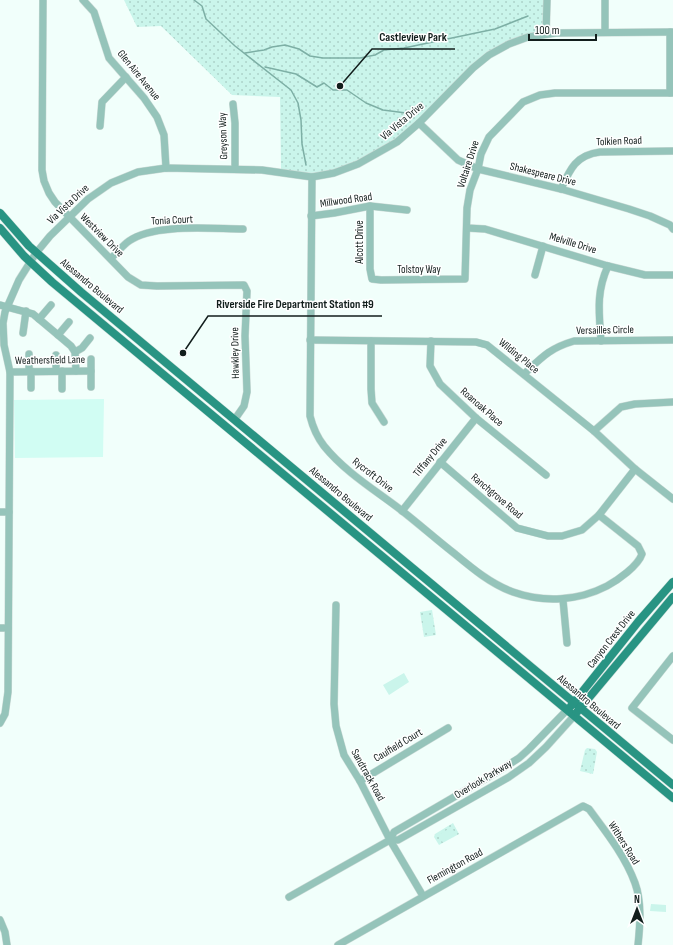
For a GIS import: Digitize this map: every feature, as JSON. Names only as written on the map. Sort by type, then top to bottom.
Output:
[{"type":"main road","name":"Alessandro Boulevard","points":[[0,213],[10,226],[36,253],[80,292],[235,419],[576,706],[673,785]]},
{"type":"main road","name":"Alessandro Boulevard","points":[[0,228],[30,262],[58,287],[673,798]]},
{"type":"main road","name":"Canyon Crest Drive","points":[[576,706],[638,622],[673,582]]},
{"type":"main road","name":"Canyon Crest Drive","points":[[570,713],[673,597]]},
{"type":"street","name":"Westview Drive","points":[[43,0],[42,170],[44,181],[55,202],[128,276],[141,284],[156,286],[244,285]]},
{"type":"street","name":"Glen Aire Avenue","points":[[83,0],[94,12],[109,58],[144,98],[157,116],[164,136],[166,168]]},
{"type":"street","points":[[546,0],[546,34]]},
{"type":"street","points":[[605,0],[605,32]]},
{"type":"street","name":"Via Vista Drive","points":[[0,723],[7,703],[8,628],[10,372],[2,346],[4,306],[36,253],[69,217],[88,199],[111,183],[138,172],[166,168],[235,168],[312,177],[334,173],[358,164],[397,142],[419,123],[473,68],[489,55],[509,44],[528,37],[546,34],[672,32]]},
{"type":"street","points":[[672,32],[672,93]]},
{"type":"street","points":[[100,126],[102,102],[126,78]]},
{"type":"street","name":"Voltaire Drive","points":[[465,279],[467,208],[470,190],[478,169],[481,154],[489,137],[523,102],[540,95],[554,93],[672,93]]},
{"type":"street","name":"Greyson Way","points":[[233,104],[235,123],[235,168]]},
{"type":"street","name":"Shakespeare Drive","points":[[419,123],[458,160],[478,169],[561,189],[629,209],[672,225]]},
{"type":"street","name":"Tolkien Road","points":[[561,189],[569,171],[577,161],[590,153],[673,150]]},
{"type":"street","name":"Rycroft Drive","points":[[312,177],[310,416],[315,432],[324,446],[356,476],[491,583],[527,596],[563,600],[589,594],[614,582],[640,560],[642,554],[638,546],[599,515]]},
{"type":"street","name":"Millwood Road","points":[[311,216],[370,206],[407,210]]},
{"type":"street","name":"Alcott Drive","points":[[370,206],[370,269],[372,278]]},
{"type":"street","name":"Melville Drive","points":[[467,228],[485,229],[608,266],[645,275],[673,275]]},
{"type":"street","name":"Tonia Court","points":[[111,258],[129,241],[147,232],[165,229],[243,229]]},
{"type":"street","points":[[535,275],[543,246]]},
{"type":"street","points":[[601,341],[598,300],[602,278],[608,266]]},
{"type":"street","name":"Tolstoy Way","points":[[372,278],[381,280],[465,279]]},
{"type":"street","name":"Hawkley Drive","points":[[235,419],[244,406],[247,392],[245,336],[247,291],[244,285]]},
{"type":"street","points":[[39,319],[51,305]]},
{"type":"street","points":[[4,306],[33,314],[71,346],[75,352],[76,371]]},
{"type":"street","points":[[23,333],[26,311]]},
{"type":"street","points":[[58,335],[69,322]]},
{"type":"street","points":[[75,352],[82,348],[90,338]]},
{"type":"street","name":"Wilding Place","points":[[310,340],[476,342],[487,345],[594,431],[635,469],[673,499]]},
{"type":"street","name":"Versailles Circle","points":[[524,374],[546,353],[561,345],[574,341],[673,340]]},
{"type":"street","points":[[371,341],[372,403],[384,422]]},
{"type":"street","name":"Roanoak Place","points":[[431,341],[430,366],[440,384],[476,418],[546,475]]},
{"type":"street","points":[[29,354],[31,388]]},
{"type":"street","points":[[56,355],[62,389]]},
{"type":"street","points":[[91,359],[91,387]]},
{"type":"street","name":"Weathersfield Lane","points":[[10,372],[91,371]]},
{"type":"street","points":[[594,431],[621,407],[635,404],[673,402]]},
{"type":"street","name":"Tiffany Drive","points":[[402,511],[476,418]]},
{"type":"street","name":"Ranchgrove Road","points":[[440,462],[517,528],[548,536],[562,536],[582,530],[599,515],[635,469]]},
{"type":"street","points":[[0,512],[9,512]]},
{"type":"street","points":[[563,600],[567,643]]},
{"type":"street","name":"Sandtrack Road","points":[[336,605],[334,704],[336,726],[344,755],[360,781],[390,840],[423,896]]},
{"type":"street","points":[[0,628],[8,628]]},
{"type":"street","points":[[673,656],[670,664],[632,708],[673,740]]},
{"type":"street","name":"Overlook Parkway","points":[[390,840],[394,832],[519,758],[570,713]]},
{"type":"street","name":"Overlook Parkway","points":[[289,897],[390,840],[398,840],[509,777],[546,747],[570,713]]},
{"type":"street","name":"Caulfield Court","points":[[360,781],[448,728]]},
{"type":"street","name":"Flemington Road","points":[[338,945],[583,806]]},
{"type":"street","name":"Withers Road","points":[[583,806],[589,809],[622,857],[635,884],[641,921],[638,945]]},
{"type":"street","points":[[0,920],[5,932],[7,945]]},
{"type":"shaded area","points":[[124,0],[549,0],[549,33],[496,50],[419,123],[358,165],[313,174],[281,170],[280,97],[232,95],[161,26],[137,27]]},
{"type":"shaded area","points":[[104,399],[103,457],[15,458],[14,400]]},
{"type":"shaded area","points":[[432,610],[436,635],[424,637],[420,612]]},
{"type":"shaded area","points":[[430,615],[433,631],[425,632],[423,616]]},
{"type":"shaded area","points":[[404,673],[409,682],[389,695],[383,685]]},
{"type":"shaded area","points":[[587,748],[595,749],[597,752],[593,774],[580,771],[585,750]]},
{"type":"shaded area","points":[[587,752],[593,753],[590,769],[583,768]]},
{"type":"shaded area","points":[[453,823],[459,834],[439,845],[434,837],[435,834]]},
{"type":"shaded area","points":[[452,827],[455,834],[442,842],[438,835]]},
{"type":"shaded area","points":[[651,904],[666,905],[666,912],[650,911]]},
{"type":"waterway","points":[[194,0],[202,6],[206,19],[235,46],[291,90],[298,103],[301,120],[302,144],[306,165]]},
{"type":"waterway","points":[[245,53],[285,45],[299,49],[310,56],[323,58],[360,58],[375,55],[384,50],[404,48],[495,29],[528,16]]},
{"type":"waterway","points":[[265,67],[296,74],[317,87],[324,83],[333,90],[347,90],[366,103],[383,110],[406,113]]},
{"type":"place","name":"Castleview Park","points":[[340,86]]},
{"type":"place","name":"Riverside Fire Department Station #9","points":[[183,353]]}]
